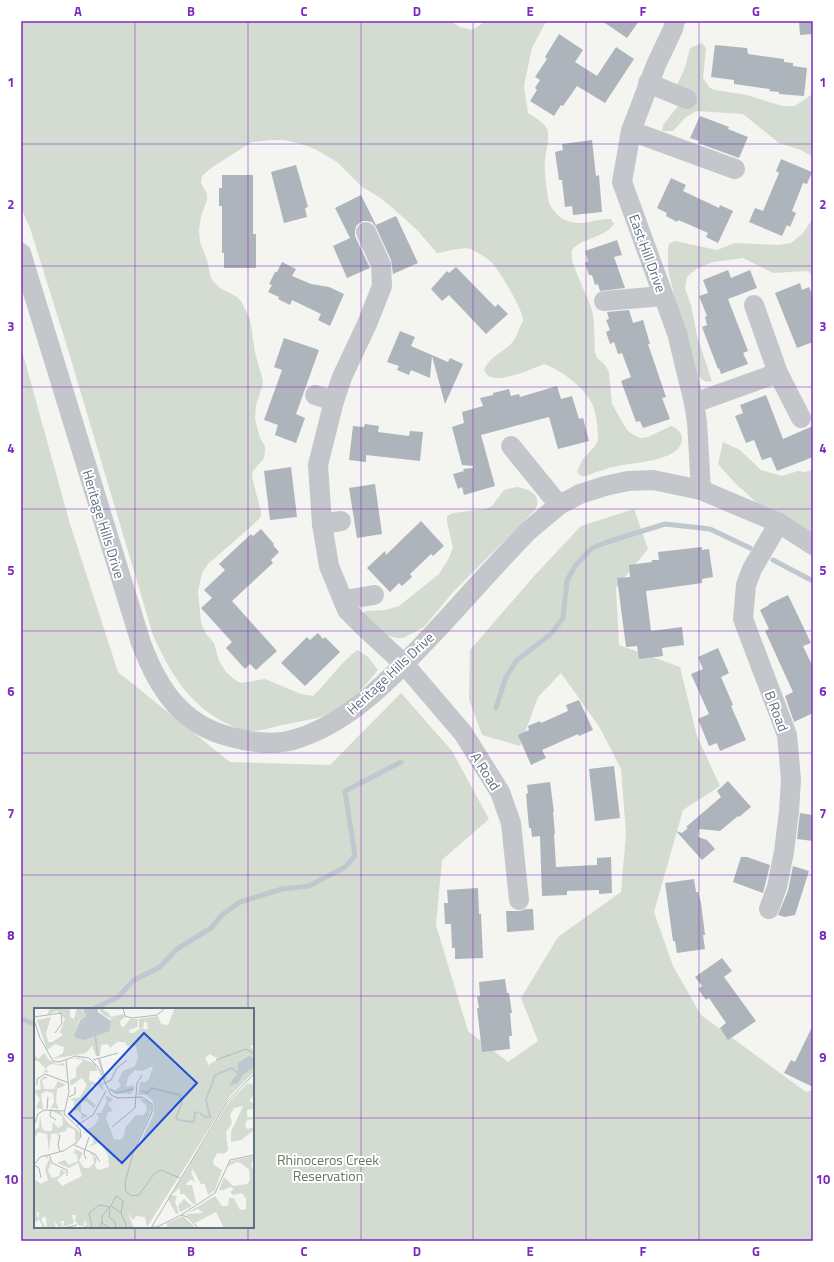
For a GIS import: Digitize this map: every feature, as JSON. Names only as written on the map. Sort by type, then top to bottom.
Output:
[{"type":"street","name":"East Hill Drive","points":[[675,21],[673,29],[648,83],[631,131],[622,182],[677,333],[694,403],[701,490]]},
{"type":"street","points":[[648,83],[688,100]]},
{"type":"street","points":[[631,131],[735,169]]},
{"type":"street","name":"A Road","points":[[366,232],[381,265],[388,286],[367,324],[342,377],[334,401],[318,466],[332,523],[329,566],[347,610],[404,664],[462,733],[500,792],[511,823],[519,900]]},
{"type":"street","name":"Heritage Hills Drive","points":[[21,253],[141,643],[154,673],[164,691],[177,707],[197,723],[220,734],[247,741],[272,743],[298,739],[323,728],[347,714],[370,696],[404,664],[528,531],[559,505],[580,494],[605,486],[628,481],[653,480],[701,490],[779,523],[813,545]]},
{"type":"street","points":[[604,301],[663,296]]},
{"type":"street","points":[[754,305],[778,373],[801,418]]},
{"type":"street","points":[[694,403],[778,373]]},
{"type":"street","points":[[315,395],[334,401]]},
{"type":"street","points":[[510,446],[559,505]]},
{"type":"street","name":"B Road","points":[[769,909],[777,887],[784,852],[791,780],[789,756],[787,735],[743,619],[746,586],[752,569],[779,523]]},
{"type":"street","points":[[344,600],[374,595]]},
{"type":"green space","points":[[21,21],[450,21],[460,27],[472,30],[486,21],[547,21],[532,48],[524,86],[528,113],[544,124],[548,132],[545,164],[549,202],[556,213],[568,221],[574,223],[584,223],[611,219],[614,224],[610,229],[576,246],[572,252],[574,265],[593,315],[595,352],[597,358],[605,365],[609,372],[612,404],[627,430],[641,438],[648,437],[671,426],[681,433],[682,438],[680,446],[674,452],[656,460],[614,467],[586,476],[581,476],[577,472],[582,460],[595,446],[598,440],[594,409],[591,402],[580,388],[566,376],[544,364],[503,378],[490,377],[484,370],[494,357],[511,344],[523,321],[516,301],[493,264],[479,253],[467,248],[437,253],[417,230],[395,210],[379,197],[362,187],[337,162],[315,149],[284,140],[252,142],[211,168],[202,176],[201,183],[207,194],[207,200],[201,216],[199,230],[200,242],[207,260],[211,278],[220,288],[237,297],[241,301],[250,319],[255,352],[263,381],[256,405],[255,419],[260,438],[265,446],[265,452],[264,458],[253,471],[252,477],[261,512],[260,518],[208,564],[202,573],[198,591],[201,623],[206,634],[214,643],[219,661],[226,672],[241,683],[265,679],[301,694],[313,696],[340,666],[358,650],[368,657],[378,670],[359,692],[343,706],[331,713],[319,717],[256,731],[248,731],[236,728],[215,717],[202,708],[182,687],[166,662],[153,635],[66,343],[30,228],[21,208]]},
{"type":"green space","points":[[702,43],[706,48],[703,78],[710,88],[747,95],[782,106],[795,106],[811,95],[813,88],[813,157],[801,150],[779,143],[743,114],[696,111],[685,118],[673,131],[662,131],[663,125],[678,106],[676,89],[685,67],[690,48]]},
{"type":"green space","points":[[813,218],[813,277],[808,271],[773,273],[743,258],[713,262],[696,269],[687,277],[685,288],[691,305],[697,336],[712,381],[706,382],[696,375],[683,335],[668,269],[669,244],[675,241],[717,250],[735,243],[779,245],[791,243],[803,233]]},
{"type":"green space","name":"Rhinoceros Creek Reservation","points":[[21,347],[70,524],[118,672],[230,762],[330,765],[401,693],[452,751],[489,819],[442,860],[436,925],[468,1031],[508,1062],[538,1041],[521,998],[558,937],[621,892],[626,834],[621,769],[600,728],[561,673],[538,697],[520,746],[482,735],[469,699],[470,650],[535,575],[581,526],[634,509],[648,549],[616,588],[619,645],[680,667],[697,736],[720,786],[683,810],[654,912],[673,966],[701,1015],[806,1092],[813,1090],[813,1241],[21,1241]]},
{"type":"green space","points":[[723,442],[740,450],[761,470],[782,476],[798,471],[804,472],[813,470],[813,539],[779,523],[735,483],[718,464]]},
{"type":"green space","points":[[517,487],[526,489],[534,494],[537,500],[535,510],[454,591],[424,627],[403,638],[396,638],[377,632],[362,615],[366,611],[386,610],[399,606],[439,574],[449,558],[453,547],[447,516],[453,513],[486,509],[492,506],[504,490]]},
{"type":"building","points":[[602,21],[639,21],[627,38]]},
{"type":"building","points":[[799,21],[813,21],[813,34],[800,35]]},
{"type":"building","points":[[559,34],[583,50],[575,62],[597,76],[616,47],[634,59],[605,103],[577,86],[554,116],[530,101],[537,90],[535,88],[540,80],[535,77],[547,59],[545,57]]},
{"type":"building","points":[[715,45],[747,48],[748,54],[784,59],[784,62],[793,63],[793,66],[807,68],[804,96],[779,94],[779,92],[769,91],[770,89],[734,84],[734,80],[711,77]]},
{"type":"building","points":[[700,116],[729,127],[728,129],[748,137],[739,158],[698,143],[699,141],[690,138]]},
{"type":"building","points":[[592,140],[596,176],[599,175],[602,212],[573,215],[572,206],[565,207],[562,180],[559,180],[555,152],[563,150],[562,144]]},
{"type":"building","points":[[781,159],[812,172],[807,184],[803,183],[792,211],[796,213],[790,227],[787,225],[782,236],[749,222],[755,208],[763,211],[779,173],[776,171]]},
{"type":"building","points":[[296,165],[308,207],[305,208],[307,217],[284,223],[271,172]]},
{"type":"building","points":[[222,175],[253,175],[253,234],[256,234],[256,268],[224,268],[224,253],[222,253],[222,206],[219,206],[219,188],[222,188]]},
{"type":"building","points":[[671,178],[686,185],[683,191],[719,208],[720,205],[733,211],[718,243],[706,237],[708,233],[678,220],[677,222],[666,216],[667,213],[657,208]]},
{"type":"building","points":[[361,195],[376,225],[396,216],[418,263],[393,274],[391,260],[376,227],[372,222],[362,221],[356,226],[355,236],[370,268],[347,278],[333,246],[350,238],[335,208]]},
{"type":"building","points":[[617,240],[622,255],[614,257],[625,288],[600,291],[598,284],[595,285],[592,275],[589,275],[585,263],[588,261],[585,251]]},
{"type":"building","points":[[282,262],[296,269],[292,276],[311,284],[329,287],[344,294],[330,326],[318,320],[321,314],[292,300],[290,305],[278,299],[279,297],[268,292],[272,285],[269,284]]},
{"type":"building","points":[[456,267],[495,307],[498,304],[508,314],[486,334],[449,295],[442,301],[431,289],[447,271],[449,273]]},
{"type":"building","points":[[728,270],[731,278],[750,270],[757,288],[728,299],[748,351],[743,353],[748,364],[721,374],[702,327],[707,325],[705,317],[707,316],[699,296],[708,293],[703,280]]},
{"type":"building","points":[[800,283],[802,290],[809,287],[813,297],[813,342],[797,348],[775,293]]},
{"type":"building","points":[[629,310],[633,323],[643,320],[650,344],[648,344],[666,397],[662,398],[670,419],[643,428],[640,421],[636,422],[621,381],[631,377],[622,353],[618,354],[614,342],[610,344],[606,332],[610,330],[606,320],[609,319],[607,312]]},
{"type":"building","points":[[400,331],[415,337],[411,346],[448,362],[450,358],[463,364],[445,404],[432,356],[430,378],[411,370],[409,375],[397,370],[399,366],[387,362]]},
{"type":"building","points":[[284,338],[319,350],[296,414],[305,418],[296,443],[275,435],[278,425],[264,420],[282,370],[274,367]]},
{"type":"building","points":[[557,386],[561,399],[572,396],[579,419],[583,418],[589,441],[558,449],[549,417],[481,435],[495,486],[464,495],[462,487],[458,489],[453,474],[464,471],[463,469],[473,468],[473,466],[462,465],[452,427],[464,423],[462,412],[483,406],[480,398],[493,395],[493,393],[509,389],[511,396],[519,394],[520,397]]},
{"type":"building","points":[[766,395],[783,439],[813,426],[813,457],[777,471],[771,457],[762,460],[754,440],[746,443],[735,416],[743,413],[740,405]]},
{"type":"building","points":[[365,424],[379,426],[378,432],[409,436],[410,431],[423,432],[420,461],[366,455],[366,462],[349,460],[353,426],[364,427]]},
{"type":"building","points":[[291,467],[297,517],[270,520],[264,471]]},
{"type":"building","points":[[375,484],[382,534],[357,538],[349,488]]},
{"type":"building","points":[[421,521],[444,546],[433,556],[431,554],[410,574],[412,577],[402,586],[399,583],[390,592],[367,568],[385,551],[386,555]]},
{"type":"building","points":[[261,529],[279,552],[271,560],[273,563],[232,601],[277,651],[256,670],[250,664],[245,669],[226,648],[232,642],[201,608],[212,598],[204,590],[225,570],[219,564],[251,534],[253,536]]},
{"type":"building","points":[[702,547],[702,550],[709,549],[713,577],[702,579],[702,583],[646,591],[651,631],[682,627],[684,645],[662,648],[663,656],[639,659],[637,646],[626,647],[617,578],[630,577],[629,565],[659,560],[658,552]]},
{"type":"building","points":[[788,595],[811,643],[803,646],[813,667],[813,713],[794,722],[785,696],[793,692],[765,631],[769,629],[760,610]]},
{"type":"building","points":[[318,633],[323,639],[325,637],[340,652],[305,686],[281,663],[307,637],[310,640]]},
{"type":"building","points":[[718,648],[729,673],[721,677],[733,705],[731,706],[746,740],[720,751],[717,743],[709,746],[698,719],[709,714],[691,674],[703,669],[698,657]]},
{"type":"building","points":[[579,700],[593,730],[579,736],[578,734],[542,750],[546,758],[531,765],[518,735],[529,730],[528,726],[540,721],[541,723],[568,711],[566,705]]},
{"type":"building","points":[[614,766],[620,818],[595,821],[589,769]]},
{"type":"building","points":[[728,781],[751,807],[720,831],[699,829],[698,837],[707,840],[715,849],[702,860],[676,831],[682,833],[688,828],[686,827],[721,797],[717,791]]},
{"type":"building","points":[[550,782],[554,812],[556,867],[597,865],[597,858],[611,857],[612,893],[599,894],[599,890],[567,891],[567,895],[542,896],[540,836],[532,837],[531,828],[529,828],[526,794],[528,793],[527,785]]},
{"type":"building","points":[[800,813],[813,815],[813,841],[797,839]]},
{"type":"building","points":[[741,857],[747,857],[770,865],[763,893],[733,882]]},
{"type":"building","points":[[793,866],[809,871],[795,915],[785,917],[778,915],[788,891]]},
{"type":"building","points":[[694,879],[696,892],[698,892],[701,903],[705,935],[703,935],[705,949],[677,953],[675,941],[673,941],[665,883]]},
{"type":"building","points":[[478,888],[483,958],[455,959],[455,948],[452,948],[451,924],[445,924],[444,903],[448,903],[447,890]]},
{"type":"building","points":[[533,909],[534,930],[507,932],[506,911],[520,911]]},
{"type":"building","points":[[722,958],[732,971],[724,977],[756,1021],[728,1040],[720,1028],[726,1023],[709,998],[706,1000],[698,989],[702,986],[695,977]]},
{"type":"building","points":[[505,979],[512,1013],[510,1013],[512,1036],[509,1036],[510,1049],[482,1052],[477,1008],[479,1008],[477,997],[480,996],[479,982]]},
{"type":"building","points":[[813,1025],[813,1087],[784,1073],[791,1060],[795,1062]]},
{"type":"waterway","points":[[496,708],[506,677],[517,660],[551,634],[563,618],[567,580],[576,565],[592,548],[665,524],[710,529],[750,548]]},
{"type":"waterway","points":[[773,560],[813,581]]},
{"type":"waterway","points":[[95,1008],[118,997],[134,980],[160,967],[177,949],[211,928],[223,914],[240,902],[282,889],[309,886],[345,867],[355,856],[345,791],[401,762]]},
{"type":"waterway","points":[[21,1019],[34,1024]]}]
